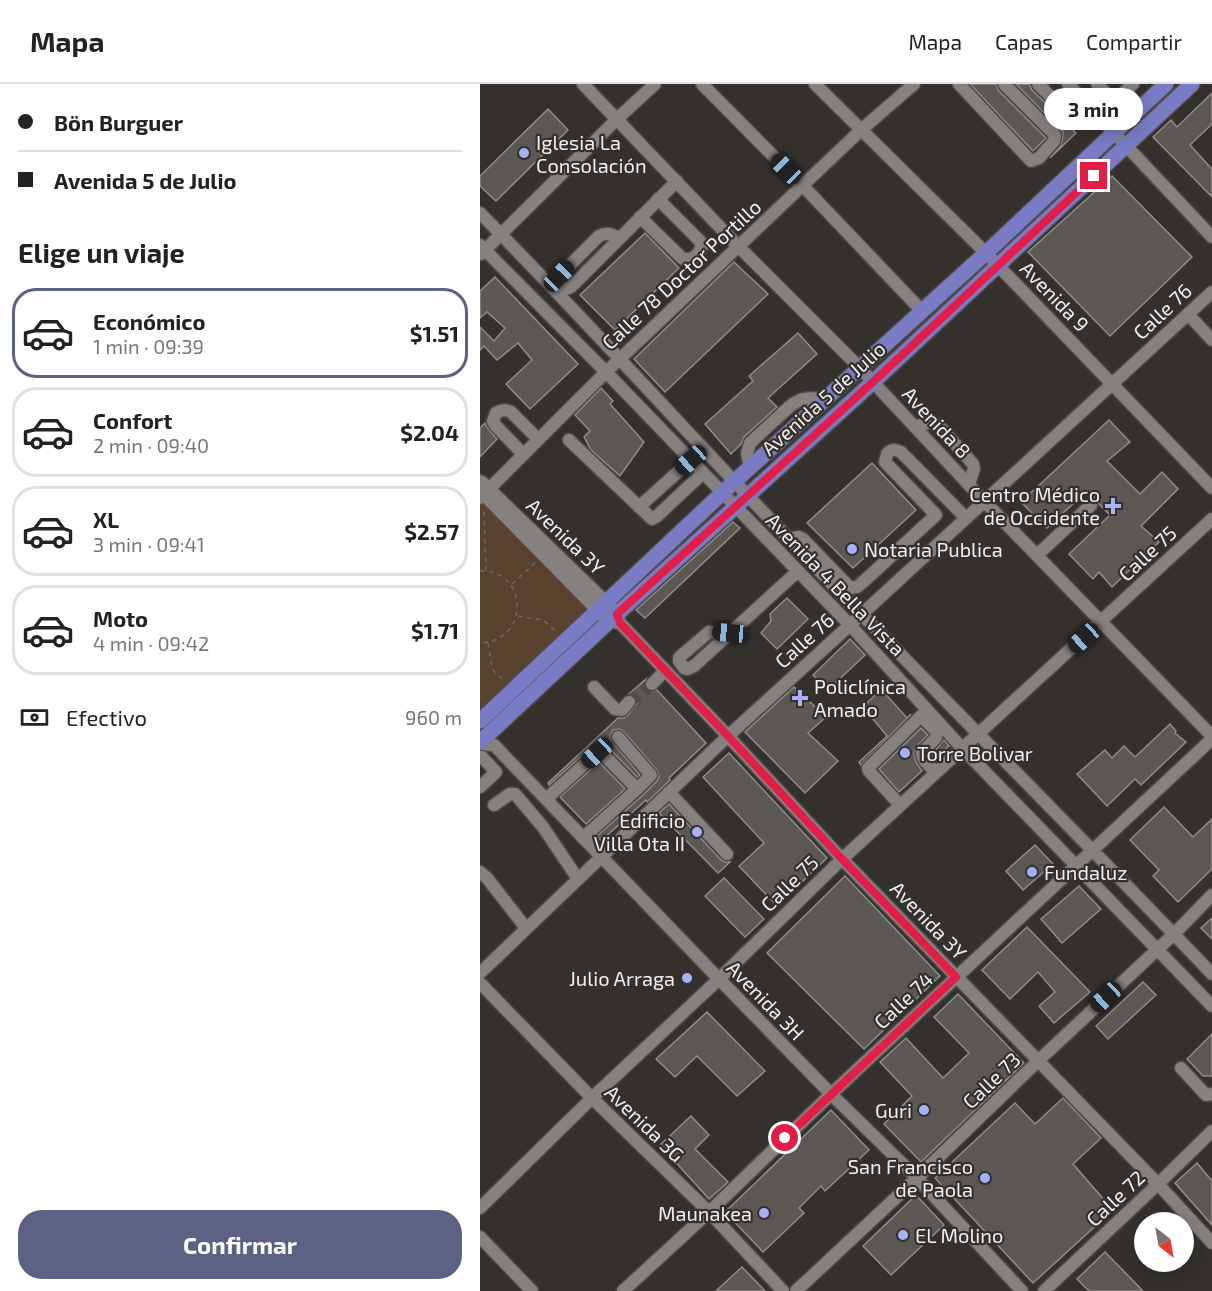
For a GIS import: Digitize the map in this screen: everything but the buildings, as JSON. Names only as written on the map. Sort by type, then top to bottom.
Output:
[{"type":"main road","name":"Avenida 5 de Julio","points":[[610,614],[734,482],[986,253],[1166,84]]},
{"type":"main road","name":"Avenida 5 de Julio","points":[[485,744],[484,720],[735,507],[873,382],[1192,84]]},
{"type":"street","name":"Avenida 8","points":[[583,84],[738,246],[860,368],[984,501],[1212,738]]},
{"type":"street","points":[[482,250],[655,84]]},
{"type":"street","points":[[702,84],[922,311]]},
{"type":"street","name":"Avenida 9","points":[[815,84],[998,265],[1212,488]]},
{"type":"street","name":"Calle 78 Doctor Portillo","points":[[482,489],[523,454],[620,358],[861,130],[914,84]]},
{"type":"street","points":[[959,84],[1031,161],[1036,160],[1054,141],[1055,135],[1004,84]]},
{"type":"street","points":[[1038,84],[1073,119],[1094,111]]},
{"type":"street","points":[[1068,84],[1212,237]]},
{"type":"street","points":[[1097,84],[1113,98],[1122,95],[1134,84]]},
{"type":"street","points":[[619,238],[610,233],[599,236],[559,276],[558,283],[565,289],[572,286],[677,181]]},
{"type":"street","points":[[640,217],[683,259],[691,260],[695,257],[701,250],[700,242],[658,200]]},
{"type":"street","name":"Avenida 4 Bella Vista","points":[[480,213],[620,358],[861,615],[1212,974]]},
{"type":"street","name":"Avenida 4 Bella Vista","points":[[482,250],[606,372],[723,493],[850,625],[962,748],[1212,1006]]},
{"type":"street","name":"Calle 76","points":[[480,973],[728,736],[1212,292]]},
{"type":"street","points":[[1188,314],[1212,340]]},
{"type":"street","points":[[523,454],[495,425],[493,421],[496,413],[501,410],[511,412],[538,439]]},
{"type":"street","points":[[915,427],[934,422],[940,427],[973,464],[974,469],[969,484]]},
{"type":"street","points":[[568,440],[652,519],[703,473]]},
{"type":"street","points":[[936,515],[887,465],[885,459],[888,452],[894,450],[901,452],[966,518]]},
{"type":"street","points":[[639,507],[691,460]]},
{"type":"street","name":"Avenida 3Y","points":[[482,489],[542,554],[610,614],[1212,1243]]},
{"type":"street","points":[[789,539],[803,538],[847,586],[854,588],[950,502]]},
{"type":"street","points":[[1037,555],[1091,505]]},
{"type":"street","name":"Calle 75","points":[[480,1208],[842,859],[1212,519]]},
{"type":"street","points":[[730,633],[798,571]]},
{"type":"street","points":[[652,684],[665,671]]},
{"type":"street","points":[[594,687],[615,709],[622,710],[629,702]]},
{"type":"street","points":[[900,805],[868,768],[921,716],[937,732],[936,738],[922,752],[925,761],[936,772]]},
{"type":"street","points":[[583,838],[651,775],[618,737]]},
{"type":"street","name":"Calle 74","points":[[623,1291],[1212,738]]},
{"type":"street","name":"Avenida 3H","points":[[485,744],[546,799],[831,1094],[917,1178],[1022,1291]]},
{"type":"street","points":[[546,799],[600,752],[636,789]]},
{"type":"street","points":[[480,757],[496,772],[480,788]]},
{"type":"street","points":[[669,792],[727,854]]},
{"type":"street","points":[[494,805],[510,794],[515,794],[543,827],[578,879]]},
{"type":"street","points":[[480,872],[526,928]]},
{"type":"street","name":"Calle 73","points":[[796,1291],[1174,934],[1212,895]]},
{"type":"street","name":"Avenida 3G","points":[[480,983],[592,1098],[709,1212],[783,1291]]},
{"type":"street","points":[[1181,1068],[1206,1095],[1212,1094]]},
{"type":"street","name":"Calle 72","points":[[1044,1291],[1212,1131]]},
{"type":"street","points":[[480,1237],[532,1291]]},
{"type":"path","points":[[480,515],[484,512],[486,571]]},
{"type":"path","points":[[511,585],[542,554]]},
{"type":"path","points":[[480,571],[499,575],[511,585],[518,605],[517,616],[507,634],[488,643],[480,643]]},
{"type":"path","points":[[517,616],[543,620],[556,632]]},
{"type":"path","points":[[488,643],[492,669],[505,682]]},
{"type":"shaded area","points":[[480,493],[600,600],[480,711]]},
{"type":"tunnel","points":[[629,702],[652,684]]},
{"type":"place","name":"Iglesia La Consolación","points":[[524,153]]},
{"type":"place","name":"Centro Médico de Occidente","points":[[1113,506]]},
{"type":"place","name":"Notaria Publica","points":[[852,549]]},
{"type":"place","name":"Policlínica Amado","points":[[800,698]]},
{"type":"place","name":"Torre Bolivar","points":[[905,753]]},
{"type":"place","name":"Edificio Villa Ota II","points":[[697,832]]},
{"type":"place","name":"Fundaluz","points":[[1032,872]]},
{"type":"place","name":"Julio Arraga","points":[[687,978]]},
{"type":"place","name":"Guri","points":[[924,1110]]},
{"type":"place","name":"San Francisco de Paola","points":[[985,1178]]},
{"type":"place","name":"Maunakea","points":[[764,1213]]},
{"type":"place","name":"EL Molino","points":[[903,1235]]},
{"type":"route","points":[[785,1138],[956,977],[620,623],[617,614],[873,382],[1094,176]]}]
